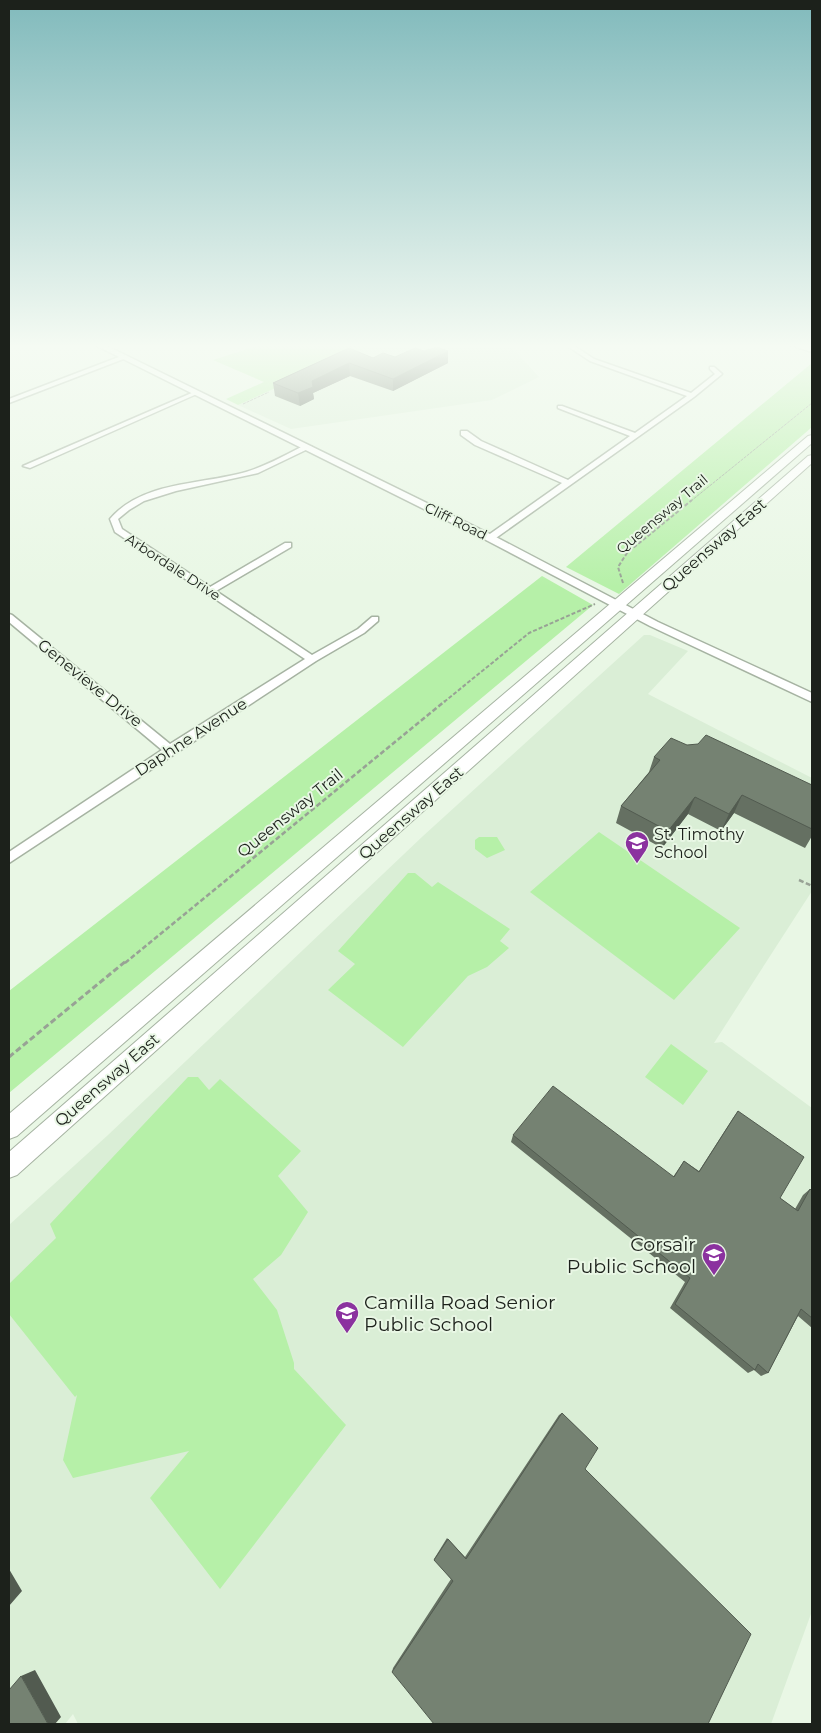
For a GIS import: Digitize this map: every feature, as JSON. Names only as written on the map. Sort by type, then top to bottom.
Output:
[{"type":"main road","name":"Queensway East","points":[[9,1128],[624,602],[812,438]]},
{"type":"main road","name":"Queensway East","points":[[9,1167],[624,602],[812,458]]},
{"type":"street","points":[[27,466],[120,426]]},
{"type":"street","name":"Cliff Road","points":[[264,426],[624,602],[812,698]]},
{"type":"street","points":[[609,426],[636,436]]},
{"type":"street","points":[[490,538],[650,426]]},
{"type":"street","points":[[464,433],[478,443],[568,483]]},
{"type":"street","name":"Arbordale Drive","points":[[308,447],[248,474],[157,493],[129,506],[114,519],[114,524],[118,530],[312,659]]},
{"type":"street","points":[[210,591],[288,546]]},
{"type":"street","name":"Genevieve Drive","points":[[9,617],[170,750]]},
{"type":"street","name":"Daphne Avenue","points":[[9,858],[170,750],[312,659],[361,632],[375,619]]},
{"type":"path","name":"Queensway Trail","points":[[624,602],[623,581],[617,571],[627,553],[784,426]]},
{"type":"path","name":"Queensway Trail","points":[[9,1057],[529,633],[596,604]]},
{"type":"path","points":[[799,880],[812,886]]},
{"type":"shaded area","points":[[284,426],[313,426],[291,429]]},
{"type":"shaded area","name":"Camilla Road Senior Public School","points":[[644,635],[650,635],[688,651],[648,694],[812,778],[812,891],[714,1043],[722,1042],[812,1108],[812,1611],[771,1724],[78,1724],[73,1714],[65,1724],[9,1724],[9,1225],[108,1135],[423,836]]},
{"type":"green space","points":[[736,426],[812,426],[619,594],[566,567]]},
{"type":"green space","points":[[542,576],[593,605],[9,1093],[9,991]]},
{"type":"green space","points":[[599,832],[740,928],[674,1000],[530,892]]},
{"type":"green space","points":[[479,837],[497,837],[505,850],[487,858],[475,849],[475,840]]},
{"type":"green space","points":[[408,873],[415,873],[432,887],[438,882],[510,929],[500,941],[509,948],[487,967],[468,976],[403,1047],[328,990],[355,964],[338,951]]},
{"type":"green space","points":[[671,1044],[708,1071],[683,1105],[645,1077]]},
{"type":"green space","points":[[188,1077],[198,1077],[209,1090],[220,1079],[301,1151],[278,1176],[308,1212],[281,1255],[253,1279],[277,1310],[294,1363],[294,1369],[346,1425],[220,1589],[150,1498],[189,1451],[73,1478],[63,1460],[77,1395],[75,1397],[9,1314],[9,1284],[56,1238],[50,1224]]},
{"type":"building","points":[[706,735],[812,785],[812,829],[742,795],[729,814],[695,797],[668,831],[621,806],[660,760],[654,757],[671,738],[687,745],[698,744]]},
{"type":"building","points":[[553,1086],[674,1177],[684,1161],[699,1172],[738,1111],[804,1157],[780,1198],[798,1211],[810,1189],[812,1191],[812,1318],[801,1309],[768,1373],[758,1364],[755,1370],[675,1304],[690,1278],[513,1135]]},
{"type":"building","points":[[562,1413],[598,1448],[585,1469],[751,1634],[708,1724],[434,1724],[392,1672],[453,1581],[434,1560],[448,1539],[466,1559]]},
{"type":"building","points":[[21,1676],[48,1724],[9,1724],[9,1690]]},
{"type":"place","name":"St. Timothy School","points":[[637,864]]},
{"type":"place","name":"Corsair Public School","points":[[714,1276]]},
{"type":"place","name":"Camilla Road Senior Public School","points":[[347,1334]]}]
